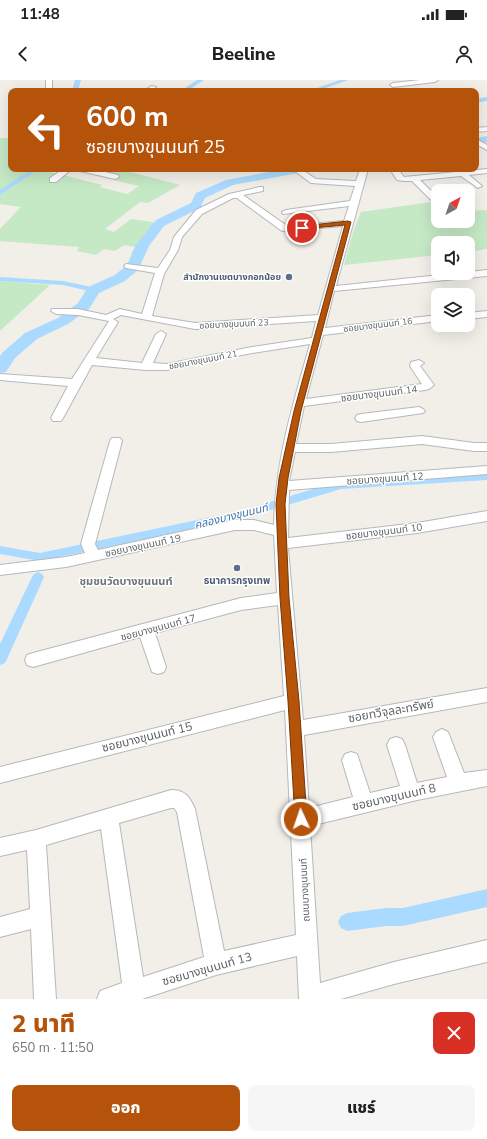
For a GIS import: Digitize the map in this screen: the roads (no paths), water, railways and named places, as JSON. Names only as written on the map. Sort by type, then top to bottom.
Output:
[{"type":"street","points":[[393,85],[435,80]]},
{"type":"street","points":[[396,172],[402,179],[487,171]]},
{"type":"street","points":[[53,180],[64,172]]},
{"type":"street","points":[[95,172],[115,177]]},
{"type":"street","points":[[300,172],[314,181],[359,184]]},
{"type":"street","name":"ถนนบางขุนนนท์","points":[[310,998],[294,701],[284,598],[281,531],[282,492],[290,448],[322,318],[363,172]]},
{"type":"street","points":[[463,174],[478,186]]},
{"type":"street","points":[[414,178],[431,196]]},
{"type":"street","points":[[146,318],[160,271],[174,250],[178,238],[199,212],[232,196],[260,189]]},
{"type":"street","points":[[236,196],[285,229],[348,222]]},
{"type":"street","points":[[286,212],[354,203]]},
{"type":"street","points":[[129,266],[160,271]]},
{"type":"street","points":[[330,289],[487,273]]},
{"type":"street","name":"ซอยบางขุนนนท์ 23","points":[[56,311],[78,312],[107,318],[120,312],[195,326],[322,318]]},
{"type":"street","points":[[475,315],[487,314]]},
{"type":"street","name":"ซอยบางขุนนนท์ 16","points":[[318,336],[431,319]]},
{"type":"street","points":[[57,418],[76,383],[113,322]]},
{"type":"street","points":[[146,367],[161,334]]},
{"type":"street","name":"ซอยบางขุนนนท์ 21","points":[[89,361],[146,367],[167,367],[318,336]]},
{"type":"street","name":"ซอยบางขุนนนท์ 14","points":[[301,403],[428,386],[427,382],[415,366],[415,364],[419,363]]},
{"type":"street","points":[[0,377],[76,383]]},
{"type":"street","points":[[375,393],[389,415]]},
{"type":"street","points":[[361,418],[419,411]]},
{"type":"street","points":[[290,448],[331,448],[422,440],[487,447]]},
{"type":"street","points":[[93,556],[88,544],[116,441]]},
{"type":"street","name":"ซอยบางขุนนนท์ 12","points":[[282,492],[487,470]]},
{"type":"street","name":"ซอยบางขุนนนท์ 10","points":[[281,531],[417,528],[487,516]]},
{"type":"street","name":"ซอยบางขุนนนท์ 19","points":[[0,570],[66,562],[235,525],[254,525],[281,531]]},
{"type":"street","name":"ซอยบางขุนนนท์ 17","points":[[33,660],[241,604],[284,598]]},
{"type":"street","points":[[146,630],[158,667]]},
{"type":"street","name":"ซอยทวีจุลละทรัพย์","points":[[295,729],[487,695]]},
{"type":"street","name":"ซอยบางขุนนนท์ 15","points":[[0,775],[294,701]]},
{"type":"street","points":[[442,737],[458,782]]},
{"type":"street","points":[[396,745],[411,792]]},
{"type":"street","points":[[351,760],[364,803]]},
{"type":"street","name":"ซอยบางขุนนนท์ 8","points":[[301,819],[411,792],[458,782],[487,778]]},
{"type":"street","points":[[0,847],[36,839],[176,798],[182,802],[186,809],[216,964]]},
{"type":"street","points":[[109,817],[134,991]]},
{"type":"street","points":[[36,839],[45,999]]},
{"type":"street","points":[[0,927],[40,916]]},
{"type":"street","name":"ซอยบางขุนนนท์ 13","points":[[108,999],[216,964],[307,943]]},
{"type":"street","points":[[310,998],[394,973],[487,951]]},
{"type":"waterway","points":[[76,88],[78,80]]},
{"type":"waterway","points":[[189,88],[201,80]]},
{"type":"waterway","points":[[321,88],[345,80]]},
{"type":"waterway","points":[[479,100],[487,99]]},
{"type":"waterway","points":[[479,140],[487,139]]},
{"type":"waterway","points":[[0,193],[32,172]]},
{"type":"waterway","points":[[0,368],[9,355],[31,336],[63,321],[84,306],[93,290],[120,278],[133,267],[143,245],[160,223],[196,205],[200,196],[230,182],[287,172]]},
{"type":"waterway","points":[[0,279],[63,283],[93,290]]},
{"type":"waterway","name":"คลองบางขุนนนท์","points":[[0,550],[40,557],[241,515],[340,485],[487,476]]},
{"type":"waterway","points":[[0,659],[38,577]]},
{"type":"waterway","points":[[347,922],[386,917],[403,917],[487,898]]},
{"type":"place","name":"สำนักงานเขตบางกอกน้อย","points":[[289,277]]},
{"type":"place","name":"ธนาคารกรุงเทพ","points":[[237,568]]},
{"type":"district","name":"ชุมชนวัดบางขุนนนท์","points":[[126,581]]}]
